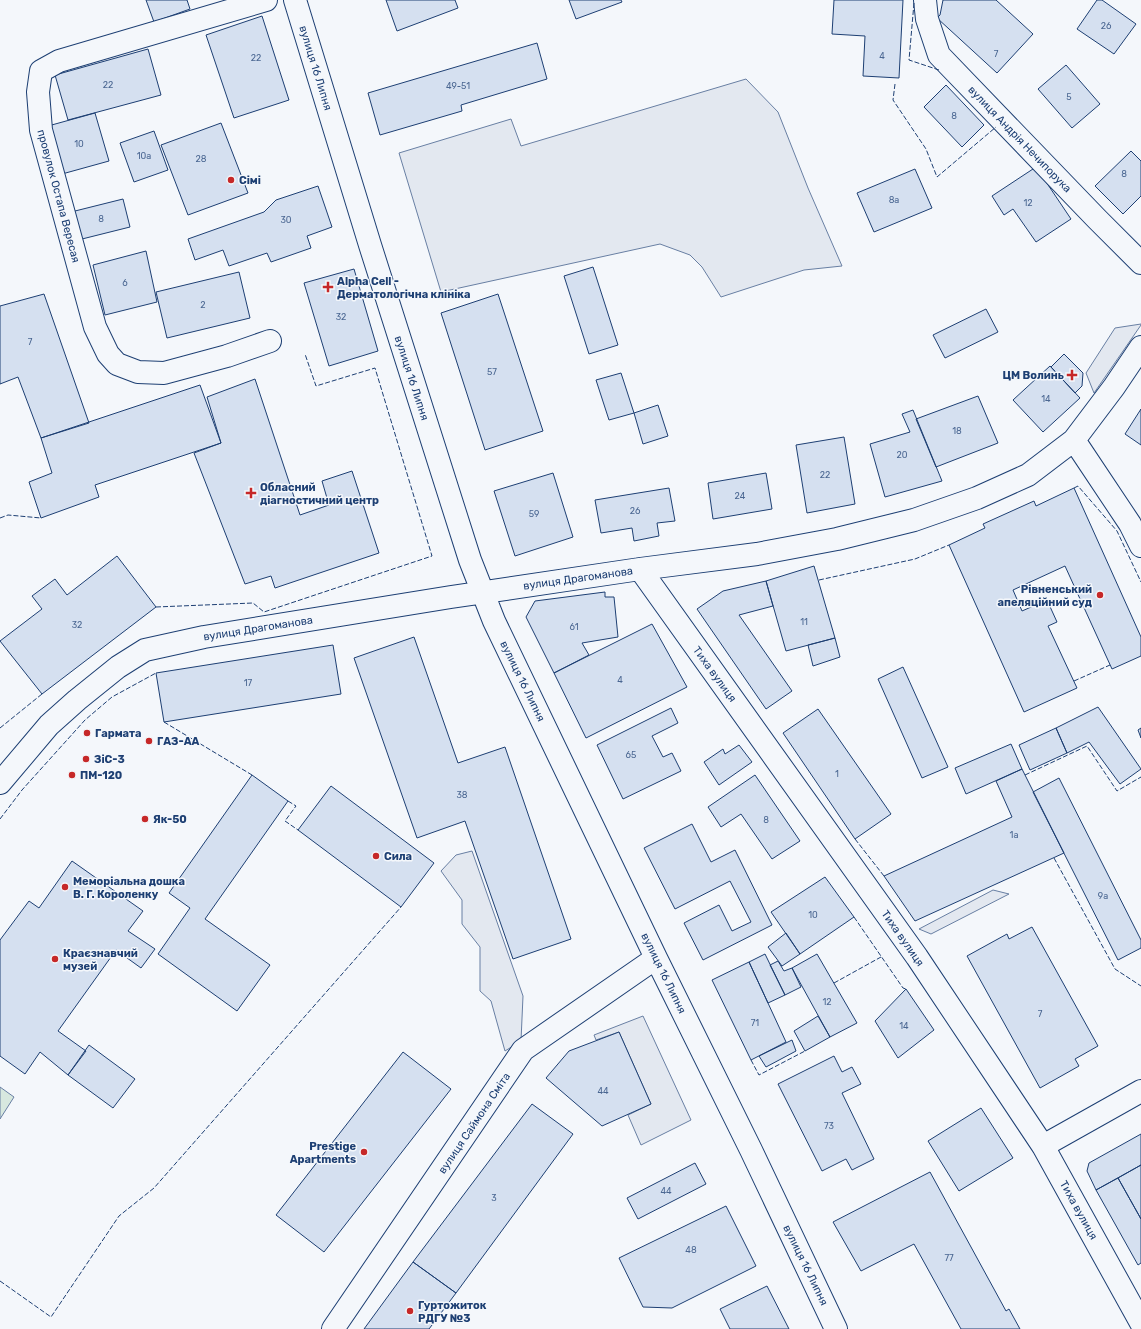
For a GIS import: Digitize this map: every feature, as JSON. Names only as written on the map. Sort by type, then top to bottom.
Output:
[{"type":"street","name":"провулок Остапа Вересая","points":[[266,0],[59,61],[41,71],[38,92],[41,130],[95,327],[108,354],[117,364],[138,372],[164,373],[227,356],[270,341]]},
{"type":"street","name":"вулиця 16 Липня","points":[[295,0],[370,245],[470,560],[482,592],[494,621],[656,958],[751,1150],[836,1329]]},
{"type":"street","name":"вулиця Андрія Нечипорука","points":[[925,0],[927,19],[939,55],[1141,263]]},
{"type":"street","name":"вулиця Драгоманова","points":[[0,782],[49,725],[118,667],[145,650],[204,637],[482,592],[757,554],[837,539],[914,520],[977,498],[1028,474],[1074,440],[1114,388],[1141,347]]},
{"type":"street","points":[[1074,440],[1130,524],[1141,546]]},
{"type":"street","name":"Тиха вулиця","points":[[640,569],[917,957],[1043,1146],[1141,1323]]},
{"type":"street","name":"вулиця Саймона Сміта","points":[[333,1329],[523,1050],[656,958]]},
{"type":"street","points":[[1043,1146],[1141,1091]]},
{"type":"shaded area","points":[[746,79],[778,112],[808,188],[842,266],[804,270],[721,297],[702,267],[690,255],[660,244],[441,292],[399,153],[511,119],[521,146]]},
{"type":"shaded area","points":[[1141,324],[1094,393],[1086,373],[1115,328]]},
{"type":"shaded area","points":[[472,851],[523,996],[521,1041],[505,1051],[491,1001],[480,991],[480,947],[462,924],[462,900],[441,871],[456,855]]},
{"type":"shaded area","points":[[993,890],[1009,894],[931,934],[919,929]]},
{"type":"shaded area","points":[[643,1016],[691,1120],[641,1145],[628,1115],[651,1104],[619,1032],[596,1040],[594,1035]]},
{"type":"shaded area","points":[[0,1087],[14,1097],[0,1119]]},
{"type":"building","points":[[146,0],[187,0],[190,9],[154,22]]},
{"type":"building","points":[[386,0],[455,0],[458,8],[397,31]]},
{"type":"building","points":[[569,0],[621,0],[622,2],[576,19]]},
{"type":"building","points":[[834,0],[903,0],[899,78],[863,76],[865,36],[832,34]]},
{"type":"building","points":[[943,0],[996,0],[1033,34],[997,73],[937,18],[940,15]]},
{"type":"building","points":[[1097,0],[1102,0],[1136,24],[1114,54],[1077,29]]},
{"type":"building","points":[[262,16],[289,100],[234,118],[206,35]]},
{"type":"building","points":[[537,43],[547,79],[461,105],[462,111],[380,135],[368,93]]},
{"type":"building","points":[[148,49],[161,95],[68,120],[55,75]]},
{"type":"building","points":[[1066,65],[1100,104],[1072,128],[1038,89]]},
{"type":"building","points":[[946,85],[984,125],[962,147],[924,107]]},
{"type":"building","points":[[95,113],[109,161],[62,174],[48,126]]},
{"type":"building","points":[[221,123],[248,193],[188,215],[161,145]]},
{"type":"building","points":[[154,131],[168,170],[134,182],[120,143]]},
{"type":"building","points":[[1131,151],[1141,161],[1141,196],[1123,214],[1095,186]]},
{"type":"building","points":[[1036,167],[1071,219],[1036,242],[1013,209],[1004,215],[992,196]]},
{"type":"building","points":[[915,169],[932,208],[874,232],[857,193]]},
{"type":"building","points":[[318,186],[332,227],[307,236],[311,248],[271,262],[267,253],[229,266],[223,250],[195,260],[188,239],[264,212],[276,200]]},
{"type":"building","points":[[123,199],[130,227],[78,240],[71,212]]},
{"type":"building","points":[[146,251],[157,302],[105,315],[93,265]]},
{"type":"building","points":[[593,267],[618,345],[589,354],[564,276]]},
{"type":"building","points":[[354,269],[378,351],[329,366],[304,283]]},
{"type":"building","points":[[239,272],[250,318],[167,338],[156,292]]},
{"type":"building","points":[[44,294],[89,423],[41,438],[18,377],[0,384],[0,306]]},
{"type":"building","points":[[498,294],[543,431],[485,450],[441,313]]},
{"type":"building","points":[[986,309],[998,332],[945,358],[933,335]]},
{"type":"building","points":[[1064,354],[1083,373],[1082,386],[1075,393],[1051,367]]},
{"type":"building","points":[[1050,366],[1080,398],[1043,432],[1013,400]]},
{"type":"building","points":[[621,373],[634,413],[609,420],[596,380]]},
{"type":"building","name":"Обласний діагностичний центр","points":[[255,379],[300,515],[329,505],[322,481],[352,471],[379,553],[275,588],[271,576],[245,584],[194,453],[221,443],[207,397]]},
{"type":"building","points":[[200,385],[221,443],[95,485],[99,497],[41,518],[29,482],[52,473],[41,438]]},
{"type":"building","points":[[978,396],[998,443],[936,467],[916,419]]},
{"type":"building","points":[[658,405],[668,436],[643,444],[634,413]]},
{"type":"building","points":[[1141,409],[1141,445],[1125,434]]},
{"type":"building","points":[[913,410],[942,481],[885,497],[870,444],[910,432],[902,414]]},
{"type":"building","points":[[844,437],[855,504],[807,513],[796,445]]},
{"type":"building","points":[[553,473],[573,537],[515,556],[494,491]]},
{"type":"building","points":[[766,473],[772,509],[713,519],[708,483]]},
{"type":"building","points":[[669,488],[675,521],[657,523],[659,536],[634,541],[632,528],[601,533],[595,500]]},
{"type":"building","name":"Рівненський апеляційний суд","points":[[1074,488],[1141,637],[1141,656],[1112,669],[1065,566],[1013,590],[1022,611],[1047,600],[1057,622],[1048,626],[1077,688],[1024,712],[949,545],[985,528],[983,524],[1034,501],[1036,506]]},
{"type":"building","points":[[117,556],[156,607],[42,694],[0,641],[42,609],[32,596],[55,579],[67,595]]},
{"type":"building","points":[[814,566],[835,638],[786,651],[766,581]]},
{"type":"building","points":[[766,581],[773,606],[739,615],[792,691],[766,709],[697,609],[723,591]]},
{"type":"building","points":[[605,592],[605,597],[614,597],[618,637],[582,643],[589,655],[554,673],[526,617],[535,601]]},
{"type":"building","points":[[652,624],[687,687],[586,738],[554,673]]},
{"type":"building","points":[[414,637],[458,763],[505,747],[571,939],[513,959],[465,821],[417,838],[354,658]]},
{"type":"building","points":[[835,638],[840,657],[813,666],[808,645]]},
{"type":"building","points":[[333,645],[341,694],[164,722],[156,673]]},
{"type":"building","points":[[903,667],[948,767],[922,778],[878,679]]},
{"type":"building","points":[[1098,707],[1141,769],[1120,784],[1089,742],[1067,753],[1056,728]]},
{"type":"building","points":[[671,708],[678,723],[652,736],[663,757],[672,753],[681,771],[623,799],[597,745]]},
{"type":"building","points":[[818,709],[891,814],[855,839],[783,733]]},
{"type":"building","points":[[1056,728],[1067,753],[1030,770],[1019,745]]},
{"type":"building","points":[[1141,728],[1141,738],[1138,730]]},
{"type":"building","points":[[1011,744],[1022,769],[966,794],[955,768]]},
{"type":"building","points":[[739,745],[752,762],[719,785],[704,762],[723,749],[725,754]]},
{"type":"building","points":[[1022,769],[1064,853],[915,921],[884,876],[1012,817],[996,781]]},
{"type":"building","points":[[252,775],[288,801],[205,919],[270,965],[237,1011],[158,954],[190,908],[169,893]]},
{"type":"building","points":[[755,775],[800,841],[772,859],[741,814],[721,827],[708,807]]},
{"type":"building","points":[[1059,778],[1141,940],[1141,948],[1118,960],[1033,792]]},
{"type":"building","points":[[331,786],[434,863],[401,907],[298,830]]},
{"type":"building","points":[[692,824],[711,862],[735,850],[772,925],[703,960],[684,923],[719,905],[732,931],[751,922],[730,881],[675,909],[644,848]]},
{"type":"building","name":"Краєзнавчий музей","points":[[72,861],[143,911],[128,931],[155,949],[141,968],[116,950],[58,1031],[86,1051],[68,1075],[40,1052],[25,1074],[0,1056],[0,940],[29,901],[39,908]]},
{"type":"building","points":[[825,877],[854,917],[800,954],[771,912]]},
{"type":"building","points":[[1032,927],[1098,1046],[1075,1059],[1079,1066],[1040,1088],[967,956],[1007,934],[1009,939]]},
{"type":"building","points":[[786,933],[800,954],[782,966],[768,947]]},
{"type":"building","points":[[765,954],[785,995],[768,1003],[749,962]]},
{"type":"building","points":[[817,954],[857,1023],[830,1037],[792,968]]},
{"type":"building","points":[[778,961],[784,971],[792,968],[801,987],[785,995],[770,965]]},
{"type":"building","points":[[749,962],[786,1042],[751,1060],[712,980]]},
{"type":"building","points":[[906,989],[934,1030],[898,1058],[875,1021]]},
{"type":"building","points":[[818,1016],[830,1037],[805,1051],[794,1031]]},
{"type":"building","points":[[619,1032],[651,1104],[602,1126],[546,1078],[569,1051]]},
{"type":"building","points":[[792,1040],[796,1051],[766,1067],[759,1056]]},
{"type":"building","points":[[89,1045],[135,1079],[113,1108],[68,1075]]},
{"type":"building","name":"Prestige Apartments","points":[[403,1052],[451,1089],[324,1252],[276,1215]]},
{"type":"building","points":[[834,1056],[842,1072],[852,1067],[861,1084],[842,1093],[874,1159],[852,1170],[846,1159],[822,1171],[778,1084]]},
{"type":"building","points":[[532,1104],[573,1134],[456,1293],[413,1262]]},
{"type":"building","points":[[981,1108],[1013,1158],[959,1191],[928,1141]]},
{"type":"building","points":[[1141,1134],[1141,1165],[1096,1190],[1087,1171],[1089,1163]]},
{"type":"building","points":[[695,1163],[706,1184],[638,1219],[627,1198]]},
{"type":"building","points":[[1141,1165],[1141,1219],[1118,1178]]},
{"type":"building","points":[[930,1172],[1006,1311],[1009,1309],[1020,1329],[961,1329],[914,1244],[861,1271],[833,1222]]},
{"type":"building","points":[[1118,1178],[1141,1219],[1141,1263],[1138,1265],[1096,1190]]},
{"type":"building","points":[[726,1206],[756,1266],[672,1308],[643,1307],[619,1258]]},
{"type":"building","name":"Гуртожиток РДГУ №3","points":[[413,1262],[456,1293],[429,1329],[364,1329]]},
{"type":"building","points":[[767,1286],[789,1329],[730,1329],[720,1309]]},
{"type":"fence","points":[[914,3],[909,60],[939,70]]},
{"type":"fence","points":[[895,84],[893,100],[926,149],[937,177],[996,127]]},
{"type":"fence","points":[[156,607],[253,603],[264,612],[432,556],[375,368],[316,386],[305,354]]},
{"type":"fence","points":[[1074,488],[1078,486],[1117,531],[1141,582]]},
{"type":"fence","points":[[0,518],[8,515],[41,518]]},
{"type":"fence","points":[[819,580],[915,559],[949,545]]},
{"type":"fence","points":[[1074,681],[1110,665]]},
{"type":"fence","points":[[0,819],[22,790],[85,720],[112,697],[156,673]]},
{"type":"fence","points":[[0,728],[42,694]]},
{"type":"fence","points":[[164,722],[252,775]]},
{"type":"fence","points":[[1025,775],[1087,746],[1117,791],[1141,777]]},
{"type":"fence","points":[[288,801],[296,806],[285,821],[298,830]]},
{"type":"fence","points":[[855,839],[884,876]]},
{"type":"fence","points":[[1054,858],[1115,969],[1141,986]]},
{"type":"fence","points":[[0,1281],[51,1317],[119,1216],[154,1188],[401,907]]},
{"type":"fence","points":[[854,917],[903,988],[906,989]]},
{"type":"fence","points":[[834,983],[881,957]]},
{"type":"fence","points":[[751,1060],[759,1075],[805,1051]]},
{"type":"place","name":"Сімі","points":[[231,180]]},
{"type":"place","name":"Alpha Cell - Дерматологічна клініка","points":[[328,287]]},
{"type":"place","name":"ЦМ Волинь","points":[[1072,375]]},
{"type":"place","name":"Обласний діагностичний центр","points":[[251,493]]},
{"type":"place","name":"Рівненський апеляційний суд","points":[[1100,595]]},
{"type":"place","name":"Гармата","points":[[87,733]]},
{"type":"place","name":"ГАЗ-АА","points":[[149,741]]},
{"type":"place","name":"ЗіС-3","points":[[86,759]]},
{"type":"place","name":"ПМ-120","points":[[72,775]]},
{"type":"place","name":"Як-50","points":[[145,819]]},
{"type":"place","name":"Сила","points":[[376,856]]},
{"type":"place","name":"Меморіальна дошка В. Г. Короленку","points":[[65,887]]},
{"type":"place","name":"Краєзнавчий музей","points":[[55,959]]},
{"type":"place","name":"Prestige Apartments","points":[[364,1152]]},
{"type":"place","name":"Гуртожиток РДГУ №3","points":[[410,1311]]}]
